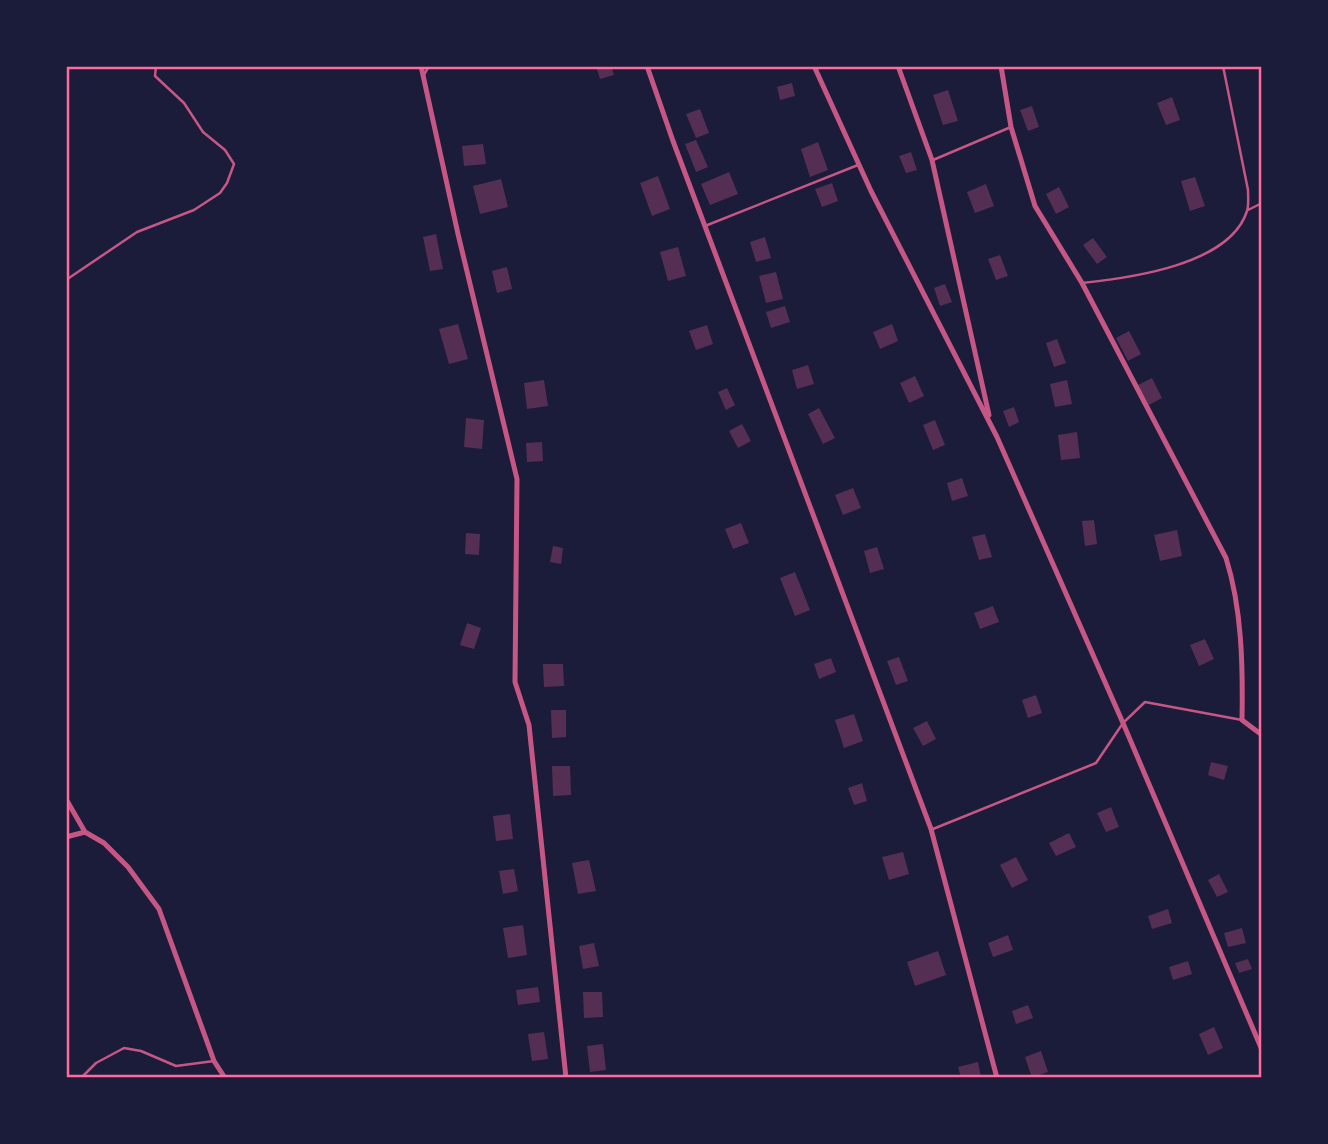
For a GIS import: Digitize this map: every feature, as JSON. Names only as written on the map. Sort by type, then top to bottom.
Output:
[{"type":"street","points":[[421,66],[517,479],[515,682],[529,725],[566,1077]]},
{"type":"street","points":[[647,66],[931,829],[997,1077]]},
{"type":"street","points":[[814,66],[859,164],[990,424],[1123,723],[1262,1050]]},
{"type":"street","points":[[898,66],[932,160],[990,424]]},
{"type":"street","points":[[1001,66],[1011,127],[1035,206],[1082,283],[1226,558],[1234,583],[1242,677],[1242,720],[1262,735]]},
{"type":"street","points":[[66,799],[85,832],[104,843],[128,867],[159,909],[214,1060],[225,1077]]},
{"type":"street","points":[[66,837],[85,832]]},
{"type":"lane","points":[[66,280],[136,232],[194,210],[220,193],[227,183],[234,164],[225,149],[203,132],[184,103],[155,76],[156,66]]},
{"type":"lane","points":[[422,78],[429,66]]},
{"type":"lane","points":[[1082,283],[1129,278],[1198,256],[1223,243],[1235,233],[1248,210],[1248,190],[1223,66]]},
{"type":"lane","points":[[932,160],[1011,127]]},
{"type":"lane","points":[[705,226],[859,164]]},
{"type":"lane","points":[[1248,210],[1262,203]]},
{"type":"lane","points":[[931,829],[1096,763],[1123,723],[1145,702],[1242,720]]},
{"type":"lane","points":[[81,1077],[96,1063],[124,1048],[141,1051],[176,1066],[214,1060]]},
{"type":"building","points":[[596,66],[611,66],[614,75],[600,79]]},
{"type":"building","points":[[792,83],[795,96],[780,100],[777,87]]},
{"type":"building","points":[[948,90],[958,121],[943,125],[933,95]]},
{"type":"building","points":[[1172,97],[1180,120],[1166,125],[1157,103]]},
{"type":"building","points":[[1032,106],[1039,127],[1028,131],[1020,110]]},
{"type":"building","points":[[700,109],[709,133],[696,138],[686,114]]},
{"type":"building","points":[[696,140],[708,167],[696,172],[685,144]]},
{"type":"building","points":[[818,142],[828,170],[810,177],[801,149]]},
{"type":"building","points":[[483,144],[486,164],[464,166],[462,146]]},
{"type":"building","points":[[911,152],[917,170],[906,173],[899,156]]},
{"type":"building","points":[[729,172],[738,194],[710,205],[701,184]]},
{"type":"building","points":[[658,176],[670,209],[652,216],[640,183]]},
{"type":"building","points":[[1195,177],[1205,206],[1190,211],[1181,181]]},
{"type":"building","points":[[501,179],[508,207],[480,214],[473,186]]},
{"type":"building","points":[[832,183],[838,201],[822,207],[815,189]]},
{"type":"building","points":[[986,184],[994,206],[975,213],[967,192]]},
{"type":"building","points":[[1059,187],[1069,207],[1056,214],[1046,194]]},
{"type":"building","points":[[436,234],[443,269],[430,271],[423,237]]},
{"type":"building","points":[[765,237],[771,258],[756,262],[750,242]]},
{"type":"building","points":[[1093,238],[1107,257],[1097,264],[1083,245]]},
{"type":"building","points":[[678,247],[686,276],[668,281],[660,252]]},
{"type":"building","points":[[1000,255],[1008,276],[996,280],[988,259]]},
{"type":"building","points":[[507,267],[512,289],[497,293],[492,271]]},
{"type":"building","points":[[776,272],[783,299],[766,303],[759,276]]},
{"type":"building","points":[[945,284],[952,302],[940,306],[934,288]]},
{"type":"building","points":[[785,306],[790,322],[771,328],[766,312]]},
{"type":"building","points":[[458,324],[468,359],[449,364],[439,329]]},
{"type":"building","points":[[892,324],[898,341],[880,349],[873,332]]},
{"type":"building","points":[[707,325],[713,344],[696,350],[689,331]]},
{"type":"building","points":[[1129,331],[1141,354],[1128,361],[1116,338]]},
{"type":"building","points":[[1057,339],[1066,363],[1054,367],[1046,343]]},
{"type":"building","points":[[808,365],[814,384],[797,389],[792,370]]},
{"type":"building","points":[[915,376],[924,396],[909,403],[900,383]]},
{"type":"building","points":[[1152,378],[1162,398],[1149,405],[1138,385]]},
{"type":"building","points":[[544,380],[548,406],[527,409],[524,383]]},
{"type":"building","points":[[1067,380],[1072,404],[1055,407],[1050,384]]},
{"type":"building","points":[[727,388],[735,405],[726,410],[718,392]]},
{"type":"building","points":[[1014,407],[1019,422],[1009,427],[1003,411]]},
{"type":"building","points":[[819,408],[835,438],[823,444],[808,414]]},
{"type":"building","points":[[466,418],[484,420],[482,449],[464,447]]},
{"type":"building","points":[[935,420],[945,445],[933,450],[923,425]]},
{"type":"building","points":[[742,424],[751,441],[738,448],[729,431]]},
{"type":"building","points":[[1077,432],[1080,458],[1061,460],[1058,435]]},
{"type":"building","points":[[542,442],[543,461],[527,462],[526,443]]},
{"type":"building","points":[[962,478],[968,496],[952,501],[947,483]]},
{"type":"building","points":[[853,488],[861,508],[843,515],[835,495]]},
{"type":"building","points":[[1094,520],[1097,544],[1085,546],[1082,521]]},
{"type":"building","points":[[741,523],[749,543],[733,549],[725,529]]},
{"type":"building","points":[[1177,530],[1182,556],[1160,561],[1154,535]]},
{"type":"building","points":[[466,533],[480,534],[479,555],[465,554]]},
{"type":"building","points":[[985,534],[992,557],[979,560],[972,537]]},
{"type":"building","points":[[553,546],[563,548],[561,564],[550,562]]},
{"type":"building","points":[[877,547],[884,569],[870,573],[864,551]]},
{"type":"building","points":[[795,572],[810,610],[795,616],[780,578]]},
{"type":"building","points":[[993,606],[999,622],[980,629],[974,613]]},
{"type":"building","points":[[467,623],[481,628],[474,649],[460,645]]},
{"type":"building","points":[[1205,639],[1214,659],[1199,666],[1190,645]]},
{"type":"building","points":[[899,657],[908,681],[896,685],[887,661]]},
{"type":"building","points":[[831,658],[836,672],[819,679],[814,664]]},
{"type":"building","points":[[543,664],[563,664],[564,686],[544,687]]},
{"type":"building","points":[[1036,695],[1042,713],[1028,718],[1022,700]]},
{"type":"building","points":[[551,710],[566,710],[566,737],[552,738]]},
{"type":"building","points":[[854,714],[863,741],[844,748],[835,720]]},
{"type":"building","points":[[927,721],[936,739],[923,746],[913,728]]},
{"type":"building","points":[[1211,762],[1228,766],[1224,780],[1208,775]]},
{"type":"building","points":[[552,766],[570,766],[571,795],[553,796]]},
{"type":"building","points":[[862,783],[867,801],[854,805],[848,788]]},
{"type":"building","points":[[1111,807],[1119,827],[1106,832],[1097,813]]},
{"type":"building","points":[[510,814],[513,839],[496,841],[493,816]]},
{"type":"building","points":[[1069,833],[1076,847],[1056,856],[1049,843]]},
{"type":"building","points":[[903,852],[909,874],[889,880],[882,857]]},
{"type":"building","points":[[1016,857],[1028,880],[1012,888],[1000,865]]},
{"type":"building","points":[[589,860],[596,891],[578,894],[572,863]]},
{"type":"building","points":[[514,869],[518,891],[503,894],[499,871]]},
{"type":"building","points":[[1219,874],[1228,892],[1217,897],[1208,880]]},
{"type":"building","points":[[1168,909],[1172,923],[1152,929],[1148,916]]},
{"type":"building","points":[[523,925],[527,955],[508,958],[503,928]]},
{"type":"building","points":[[1242,928],[1246,943],[1228,947],[1224,933]]},
{"type":"building","points":[[1008,935],[1013,950],[993,957],[988,943]]},
{"type":"building","points":[[594,943],[599,966],[583,969],[579,946]]},
{"type":"building","points":[[938,951],[946,975],[915,986],[907,962]]},
{"type":"building","points":[[1248,959],[1252,969],[1239,973],[1235,963]]},
{"type":"building","points":[[1188,961],[1192,974],[1173,980],[1169,967]]},
{"type":"building","points":[[538,987],[540,1002],[518,1005],[516,990]]},
{"type":"building","points":[[583,992],[602,992],[603,1017],[584,1018]]},
{"type":"building","points":[[1028,1005],[1033,1018],[1016,1024],[1012,1011]]},
{"type":"building","points":[[1214,1027],[1223,1048],[1208,1055],[1199,1034]]},
{"type":"building","points":[[544,1032],[548,1059],[532,1061],[528,1034]]},
{"type":"building","points":[[603,1044],[606,1070],[590,1072],[587,1046]]},
{"type":"building","points":[[1041,1051],[1048,1072],[1032,1078],[1025,1057]]},
{"type":"building","points":[[978,1062],[981,1077],[961,1078],[958,1067]]}]
